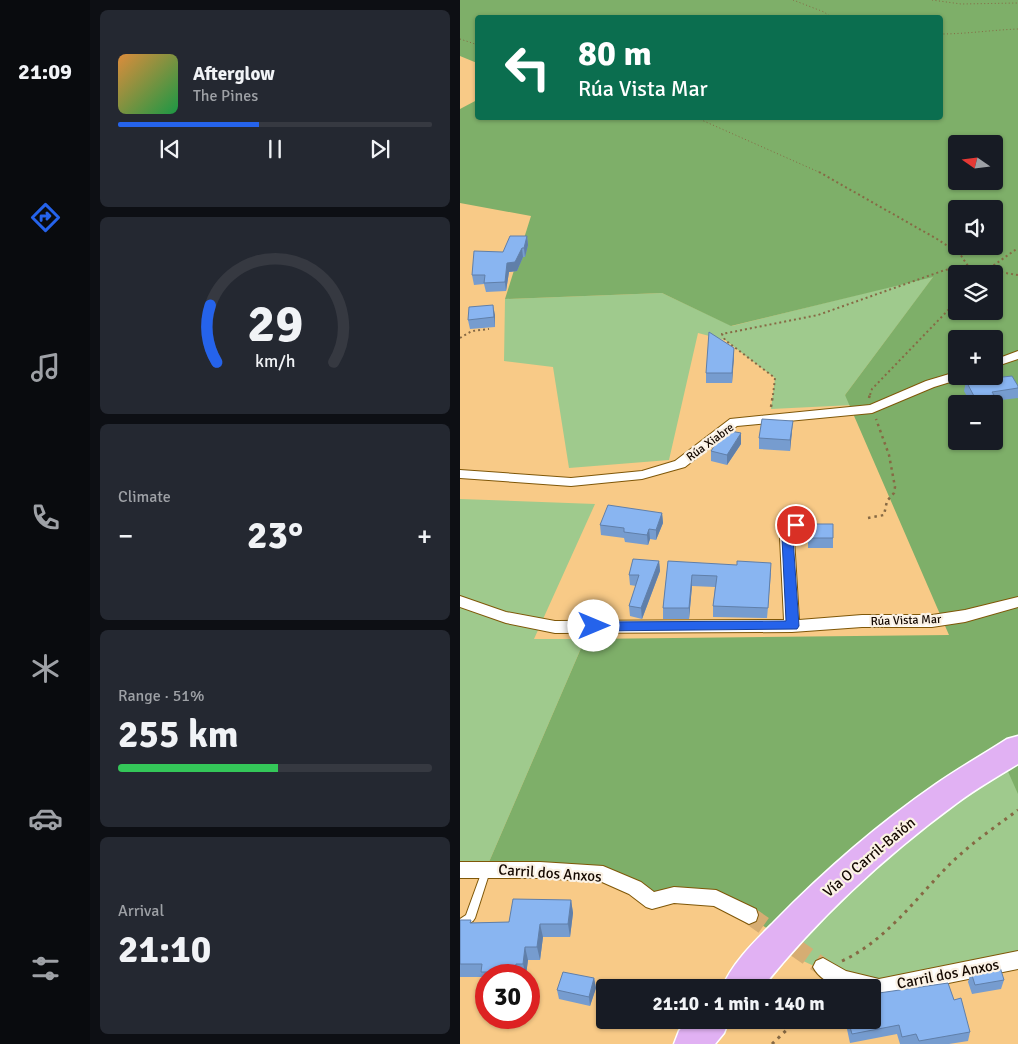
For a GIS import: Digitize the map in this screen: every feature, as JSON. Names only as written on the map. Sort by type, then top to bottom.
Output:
[{"type":"highway","name":"Vía O Carril-Baión","points":[[747,979],[815,903],[868,856],[947,793],[1018,748]]},
{"type":"highway","points":[[692,1044],[704,1029]]},
{"type":"street","points":[[1003,361],[1018,355]]},
{"type":"street","name":"Rúa Xiabre","points":[[460,474],[571,482],[642,475],[680,464],[734,422],[872,409],[930,384],[948,378]]},
{"type":"street","points":[[792,626],[787,538],[790,531],[796,525],[804,524]]},
{"type":"street","name":"Rúa Vista Mar","points":[[460,600],[502,617],[531,625],[555,627],[792,626],[862,621],[932,621],[966,616],[1018,602]]},
{"type":"street","name":"Carril dos Anxos","points":[[460,870],[540,870],[603,874],[635,888],[652,901],[674,895],[716,898],[748,915]]},
{"type":"street","name":"Carril dos Anxos","points":[[823,967],[842,979],[879,988],[1018,960]]},
{"type":"lane","points":[[460,924],[470,918],[486,870]]},
{"type":"path","points":[[792,0],[828,15]]},
{"type":"path","points":[[932,0],[961,4],[1018,3]]},
{"type":"path","points":[[943,34],[972,34],[988,30],[1018,30]]},
{"type":"path","points":[[460,39],[475,43]]},
{"type":"path","points":[[702,120],[832,178],[868,202],[937,239],[960,254],[967,265]]},
{"type":"path","points":[[994,265],[1018,248]]},
{"type":"path","points":[[761,420],[770,409],[775,378],[725,340],[722,334],[818,315],[948,269]]},
{"type":"path","points":[[1003,273],[1018,275]]},
{"type":"path","points":[[460,338],[472,330],[488,329]]},
{"type":"path","points":[[823,967],[854,957],[886,929],[951,863],[1018,810]]},
{"type":"path","points":[[772,1044],[788,1029]]},
{"type":"green space","points":[[460,0],[1018,0],[1018,794],[1002,758],[782,937],[716,898],[652,901],[603,874],[486,869],[585,639],[949,635],[845,395],[933,277],[731,326],[662,293],[505,299],[531,216],[460,203],[460,109],[475,101],[475,120],[943,120],[943,15],[475,15],[475,62],[460,56]]},
{"type":"green space","points":[[934,276],[845,395],[853,405],[771,409],[775,378],[725,340],[698,333],[669,460],[569,468],[553,367],[504,361],[505,299],[662,293],[732,326]]},
{"type":"green space","points":[[460,499],[595,504],[534,639],[585,639],[486,869],[460,870]]},
{"type":"green space","points":[[1012,752],[1018,770],[1018,960],[881,988],[881,979],[842,979],[773,947]]},
{"type":"building","points":[[510,236],[527,236],[524,248],[522,248],[515,262],[507,263],[505,282],[484,283],[485,275],[472,275],[474,251],[503,252]]},
{"type":"building","points":[[493,305],[494,317],[468,320],[469,307]]},
{"type":"building","points":[[709,332],[734,348],[732,373],[706,373]]},
{"type":"building","points":[[1012,376],[1018,388],[992,392],[994,395],[973,395],[968,385],[1003,385],[1003,377]]},
{"type":"building","points":[[762,419],[793,421],[790,440],[759,438]]},
{"type":"building","points":[[725,430],[741,433],[727,455],[711,451]]},
{"type":"building","points":[[608,505],[662,513],[656,530],[649,529],[647,535],[624,532],[624,528],[600,525]]},
{"type":"building","points":[[808,524],[833,524],[833,538],[809,538]]},
{"type":"building","points":[[633,559],[659,561],[641,608],[629,606],[639,575],[629,575]]},
{"type":"building","points":[[668,561],[737,565],[737,561],[771,563],[768,608],[713,606],[717,576],[692,575],[689,608],[663,608]]},
{"type":"building","points":[[513,899],[571,900],[568,924],[540,924],[537,947],[525,947],[523,964],[460,964],[460,920],[471,920],[470,923],[509,922]]},
{"type":"building","points":[[1000,967],[1004,980],[975,985],[971,972]]},
{"type":"building","points":[[563,972],[594,978],[589,997],[557,990]]},
{"type":"building","points":[[948,983],[954,1000],[961,998],[970,1032],[919,1041],[916,1034],[902,1037],[899,1025],[881,1028],[881,993]]},
{"type":"building","points":[[851,1029],[878,1029],[852,1034]]},
{"type":"tunnel","points":[[749,915],[823,967]]},
{"type":"route","points":[[594,626],[792,626],[791,572],[787,538],[790,531],[796,525]]}]
